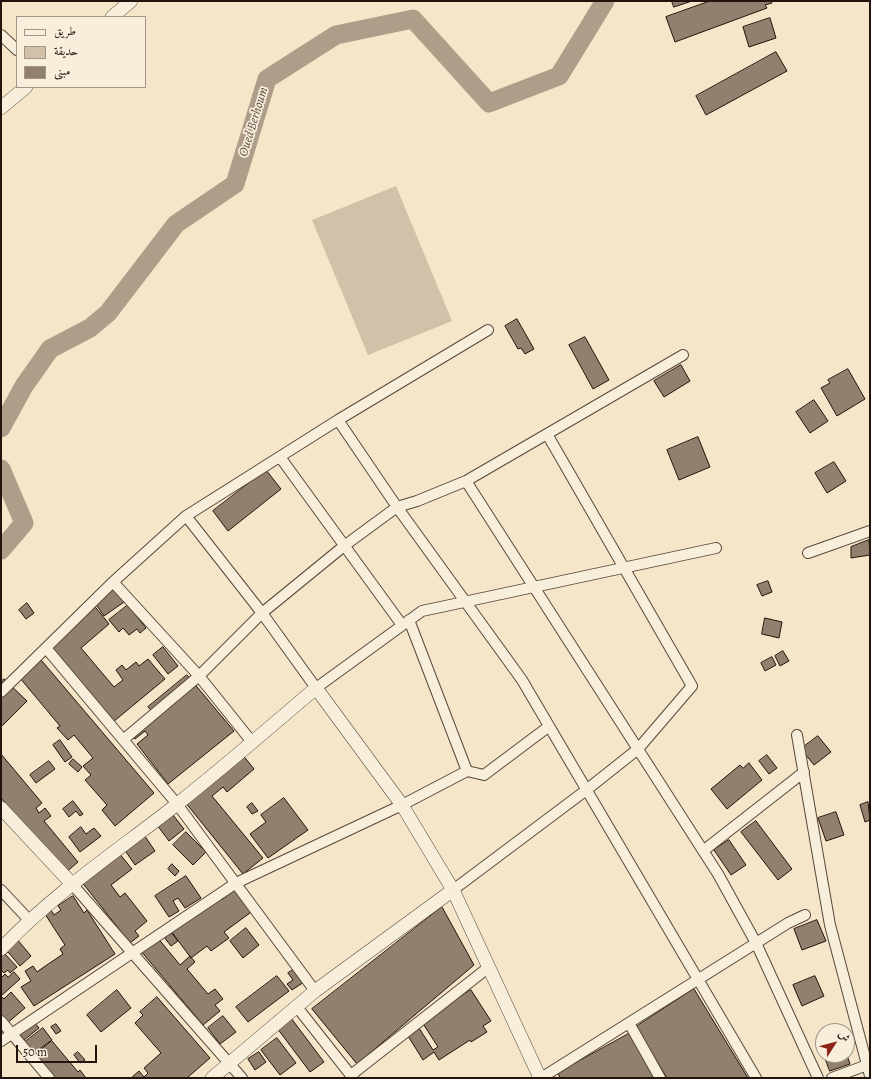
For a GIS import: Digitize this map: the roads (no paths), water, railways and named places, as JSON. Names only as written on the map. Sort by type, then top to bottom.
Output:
[{"type":"street","points":[[113,16],[131,1]]},
{"type":"street","points":[[3,41],[16,49]]},
{"type":"street","points":[[1,108],[25,88]]},
{"type":"street","points":[[1,692],[113,582],[186,516],[338,420],[488,330]]},
{"type":"street","points":[[123,740],[198,676],[262,613],[344,546],[397,507],[417,501],[466,481],[683,355]]},
{"type":"street","points":[[338,420],[397,507],[522,680],[585,791],[756,1078]]},
{"type":"street","points":[[212,1078],[297,1008],[315,991],[453,890],[585,791],[638,749],[692,686],[547,434]]},
{"type":"street","points":[[280,457],[344,546],[406,623],[468,771]]},
{"type":"street","points":[[466,481],[703,852],[756,943],[818,1078]]},
{"type":"street","points":[[186,516],[262,613],[402,805],[453,890],[540,1078],[788,923],[805,915]]},
{"type":"street","points":[[808,553],[870,531]]},
{"type":"street","points":[[1,949],[29,920],[72,884],[177,804],[316,688],[422,611],[716,548]]},
{"type":"street","points":[[113,582],[198,676],[252,742]]},
{"type":"street","points":[[46,648],[177,804],[315,991]]},
{"type":"street","points":[[1,1041],[236,883],[402,805],[468,771],[484,775],[548,727]]},
{"type":"street","points":[[797,735],[830,925],[870,1076]]},
{"type":"street","points":[[703,852],[804,772]]},
{"type":"street","points":[[1,808],[134,953],[242,1078]]},
{"type":"street","points":[[1,890],[29,920]]},
{"type":"street","points":[[297,1008],[352,1077],[489,967]]},
{"type":"street","points":[[1,1022],[49,1078]]},
{"type":"street","points":[[629,1023],[660,1078]]},
{"type":"street","points":[[832,1078],[867,1065]]},
{"type":"waterway","name":"Oued Berhoum","points":[[1,428],[24,386],[50,349],[90,328],[108,313],[176,224],[235,184],[267,79],[336,35],[413,19],[489,103],[559,76],[605,1]]},
{"type":"waterway","name":"Oued Berhoum","points":[[1,469],[24,523],[1,550]]}]
